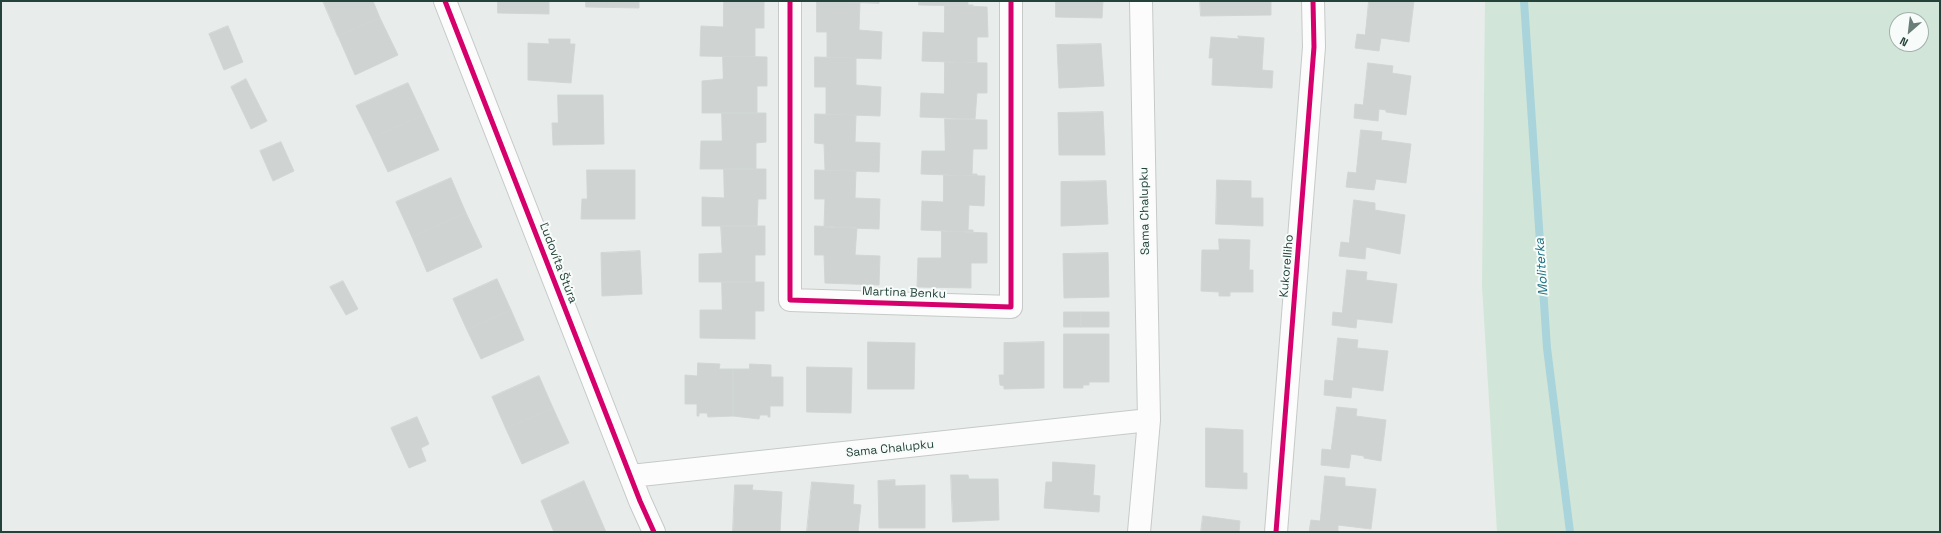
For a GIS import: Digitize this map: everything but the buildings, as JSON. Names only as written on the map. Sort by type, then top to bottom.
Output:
[{"type":"street","name":"Ľudovíta Štúra","points":[[445,1],[654,532]]},
{"type":"street","name":"Martina Benku","points":[[790,1],[790,300],[1011,307],[1011,1]]},
{"type":"street","name":"Sama Chalupku","points":[[1139,532],[1149,420],[1140,1]]},
{"type":"street","name":"Kukorelliho","points":[[1276,532],[1314,47],[1313,1]]},
{"type":"street","name":"Sama Chalupku","points":[[631,476],[1149,420]]},
{"type":"green space","points":[[1485,1],[1940,1],[1940,532],[1497,532],[1482,286]]},
{"type":"waterway","name":"Moliterka","points":[[1524,1],[1547,348],[1570,532]]},
{"type":"cycle path","points":[[445,1],[640,501],[654,532]]},
{"type":"cycle path","points":[[790,1],[790,300],[1011,307],[1011,1]]},
{"type":"cycle path","points":[[1276,532],[1314,47],[1313,1]]}]
